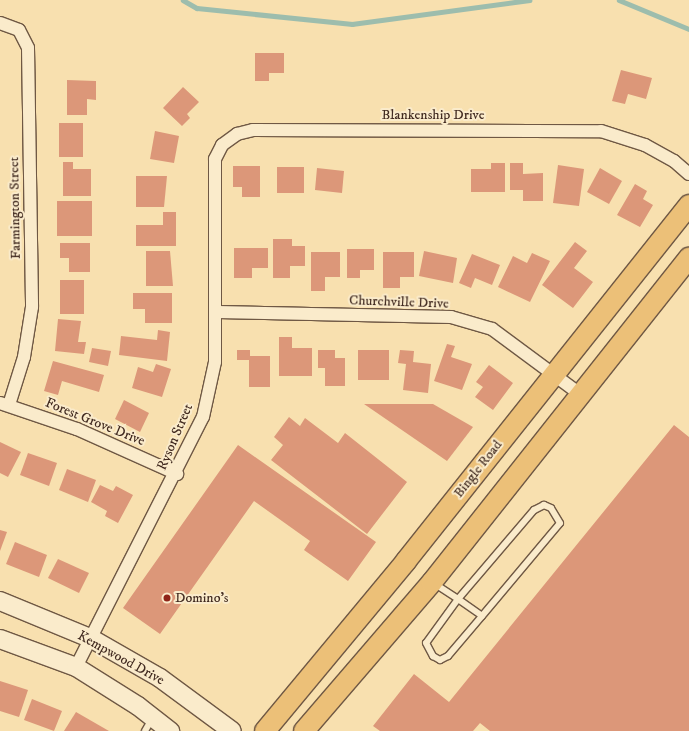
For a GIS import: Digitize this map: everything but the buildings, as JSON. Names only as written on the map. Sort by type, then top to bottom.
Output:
[{"type":"main road","name":"Bingle Road","points":[[265,731],[406,560],[554,372],[689,205]]},
{"type":"main road","points":[[304,731],[432,582],[689,258]]},
{"type":"main road","points":[[406,560],[432,582]]},
{"type":"main road","name":"Kempwood Drive","points":[[0,601],[92,639],[160,678],[232,731]]},
{"type":"main road","name":"Kempwood Drive","points":[[0,639],[76,667],[149,724],[170,731]]},
{"type":"street","name":"Farmington Street","points":[[0,23],[19,30],[28,48],[32,307],[24,357],[4,404]]},
{"type":"street","name":"Blankenship Drive","points":[[214,196],[215,159],[222,145],[237,134],[253,130],[601,132],[645,145],[674,161],[689,174]]},
{"type":"street","name":"Ryson Street","points":[[76,667],[177,474],[203,417],[215,362],[218,312],[214,196]]},
{"type":"street","name":"Churchville Drive","points":[[218,312],[451,317],[492,329],[554,372],[580,394]]},
{"type":"street","name":"Forest Grove Drive","points":[[4,404],[77,429],[177,474]]},
{"type":"lane","points":[[544,505],[551,508],[560,522],[448,656],[440,660],[433,656],[426,643],[458,599],[534,510],[544,505]]},
{"type":"lane","points":[[432,582],[482,616]]},
{"type":"waterway","points":[[183,0],[197,8],[352,24],[529,0]]},
{"type":"waterway","points":[[619,0],[689,29]]},
{"type":"place","name":"Domino's","points":[[167,598]]}]
